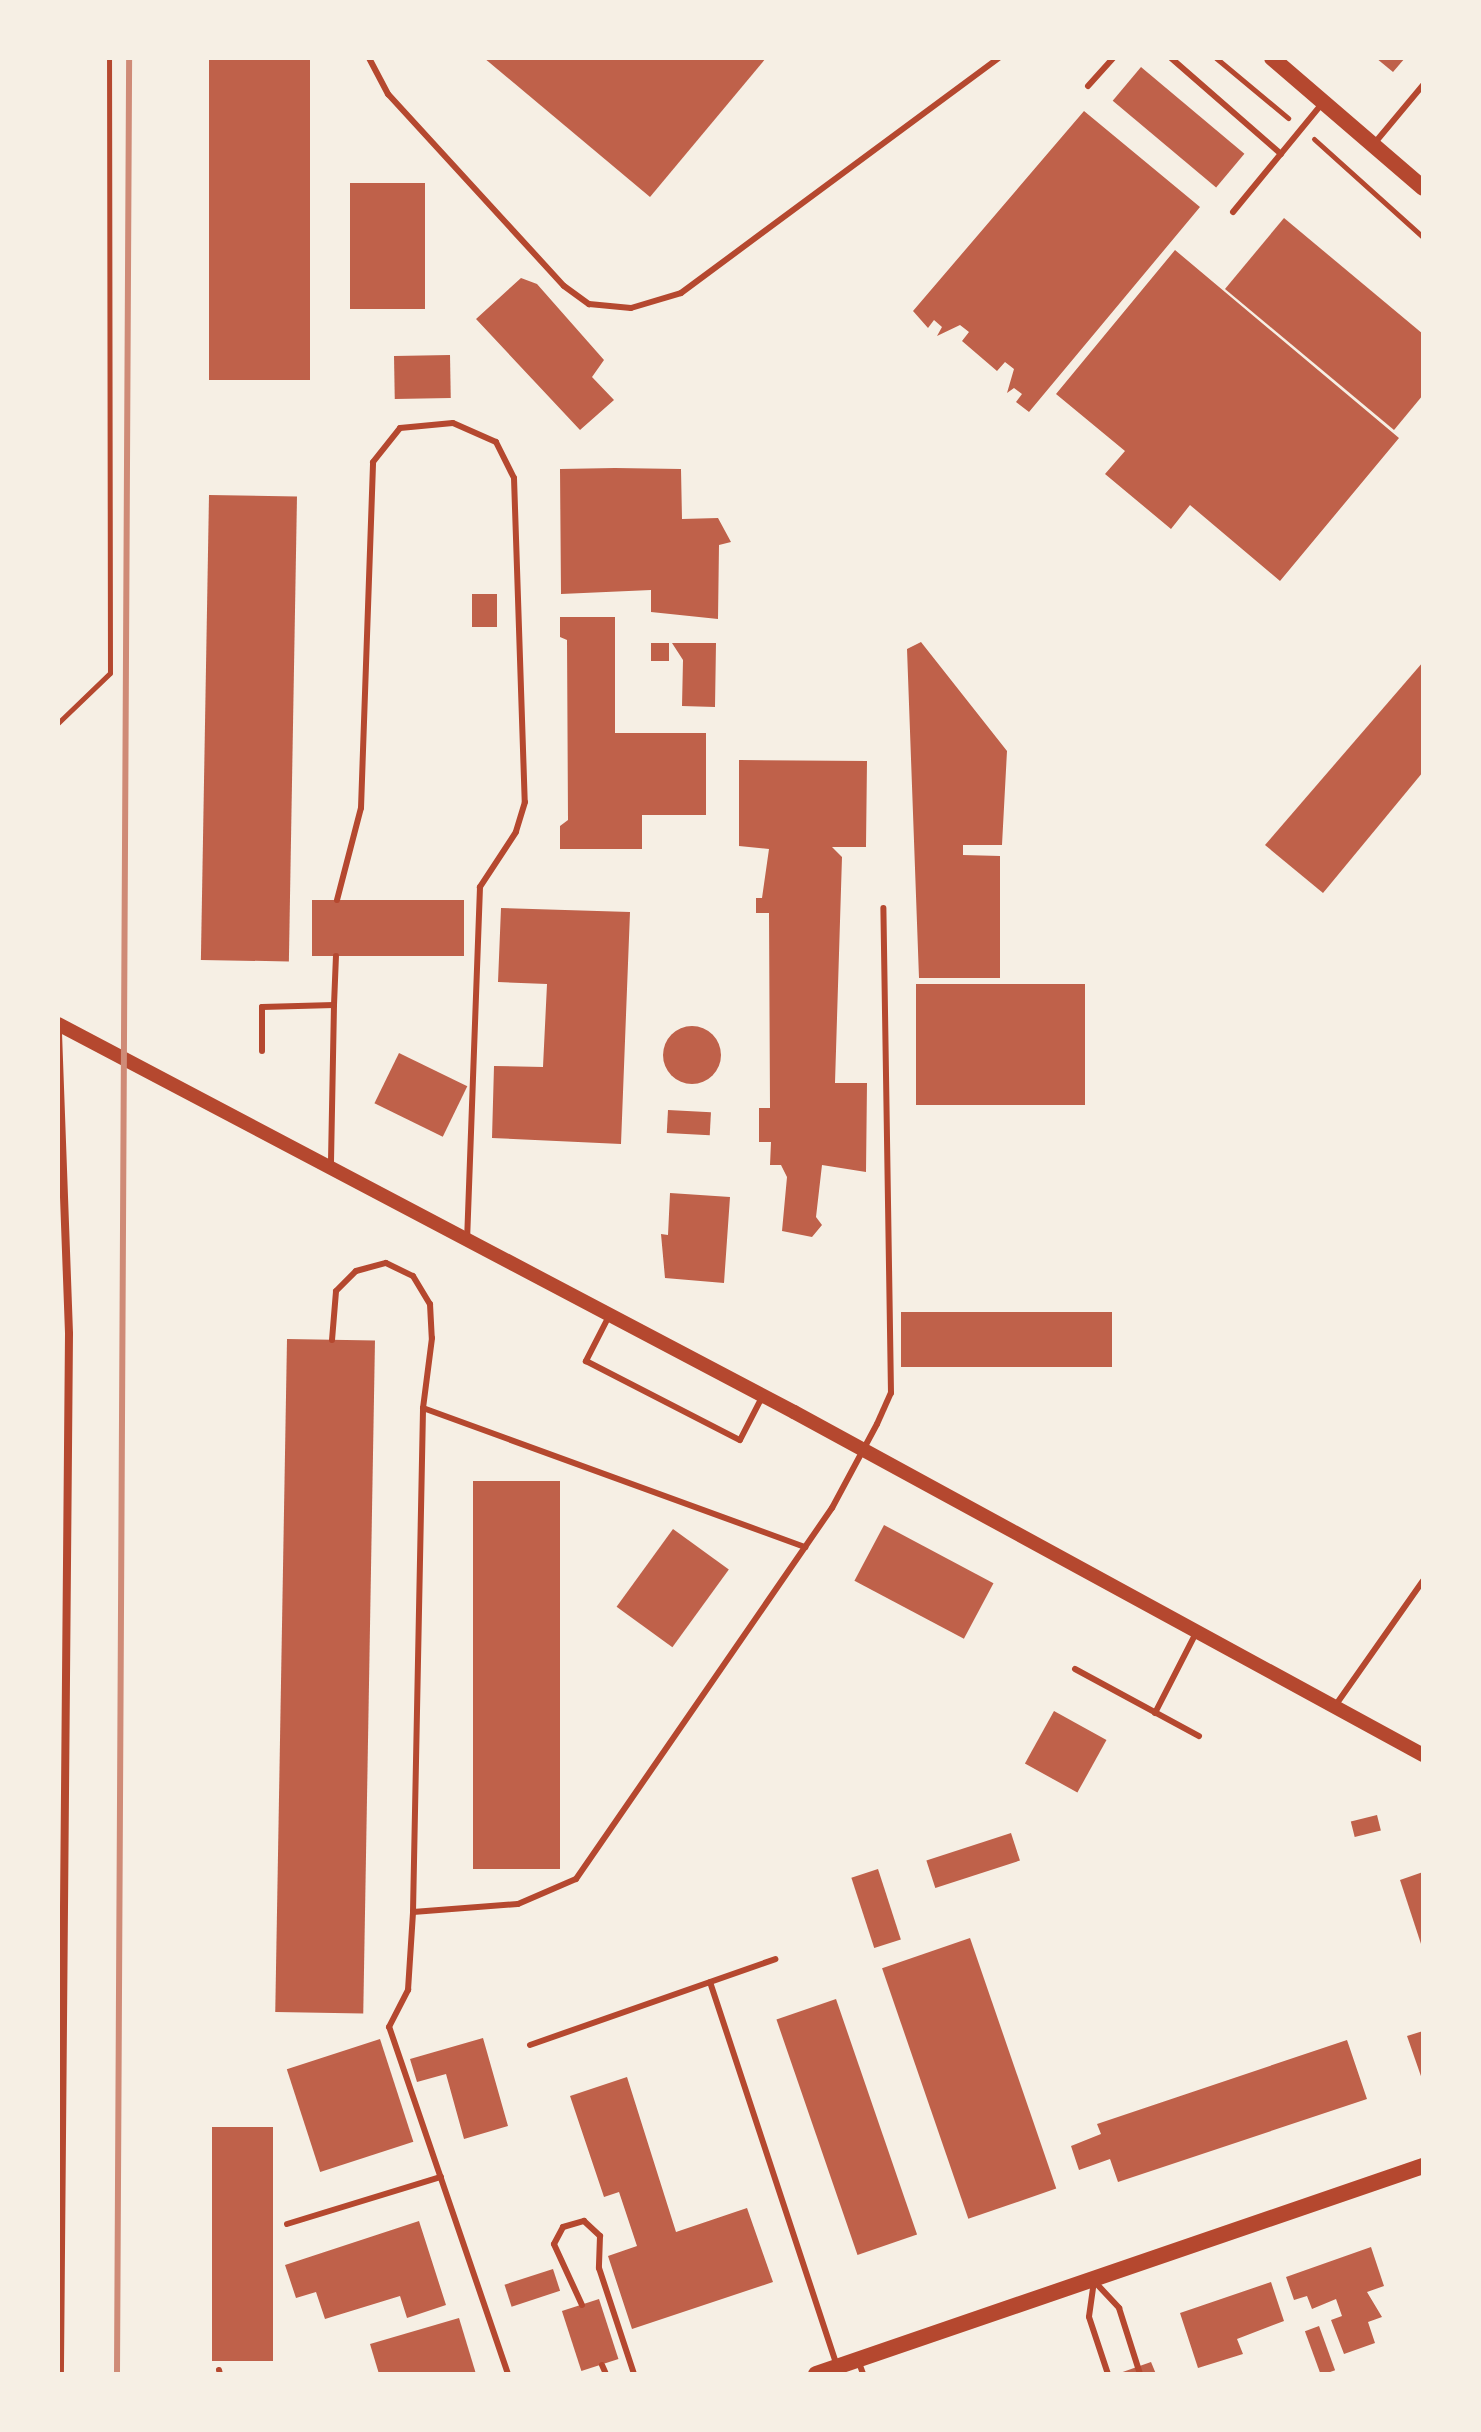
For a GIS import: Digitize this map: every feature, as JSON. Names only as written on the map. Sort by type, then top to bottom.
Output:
[{"type":"main road","points":[[1272,58],[1423,188]]},
{"type":"main road","points":[[816,2374],[837,2367],[860,2367],[1423,2166]]},
{"type":"street","points":[[58,1024],[331,1172],[763,1396],[1423,1755]]},
{"type":"street","points":[[58,1033],[69,1319],[60,2374]]},
{"type":"lane","points":[[369,58],[388,94],[564,286],[589,304],[631,308],[681,293],[999,58]]},
{"type":"lane","points":[[1088,86],[1113,58]]},
{"type":"lane","points":[[1171,58],[1281,154]]},
{"type":"lane","points":[[1373,145],[1423,85]]},
{"type":"lane","points":[[1233,212],[1324,102]]},
{"type":"lane","points":[[337,900],[361,808],[373,462],[400,428],[453,423],[496,442],[514,478],[525,802],[516,832],[480,887],[467,1242]]},
{"type":"lane","points":[[413,1912],[518,1904],[576,1879],[805,1547],[863,1450],[891,1393],[883,908]]},
{"type":"lane","points":[[331,1172],[336,956]]},
{"type":"lane","points":[[262,1051],[262,1007],[334,1005]]},
{"type":"lane","points":[[332,1340],[336,1291],[356,1271],[386,1263],[413,1276],[430,1304],[432,1338],[423,1408],[413,1912],[408,1990],[389,2027],[508,2374]]},
{"type":"lane","points":[[609,1316],[586,1361],[740,1440],[763,1396]]},
{"type":"lane","points":[[423,1408],[805,1547]]},
{"type":"lane","points":[[1335,1706],[1423,1581]]},
{"type":"lane","points":[[1155,1713],[1197,1631]]},
{"type":"lane","points":[[1075,1669],[1199,1736]]},
{"type":"lane","points":[[530,2045],[775,1959]]},
{"type":"lane","points":[[710,1982],[837,2367]]},
{"type":"lane","points":[[287,2224],[441,2177]]},
{"type":"lane","points":[[582,2305],[554,2244],[563,2227],[584,2221],[600,2236],[599,2268],[634,2374]]},
{"type":"lane","points":[[1094,2281],[1089,2317],[1108,2374]]},
{"type":"lane","points":[[1094,2281],[1119,2308],[1140,2374]]},
{"type":"lane","points":[[602,2365],[606,2374]]},
{"type":"path","points":[[58,723],[110,673],[109,58]]},
{"type":"path","points":[[1216,58],[1283,115]]},
{"type":"path","points":[[1320,143],[1423,237]]},
{"type":"building","points":[[209,58],[310,58],[310,380],[209,380]]},
{"type":"building","points":[[484,58],[766,58],[650,197]]},
{"type":"building","points":[[1376,58],[1405,58],[1393,72]]},
{"type":"building","points":[[1141,67],[1244,154],[1216,187],[1113,101]]},
{"type":"building","points":[[1084,111],[1200,207],[1029,412],[1016,402],[1022,394],[1014,388],[1007,393],[1014,369],[1005,362],[997,371],[962,341],[969,332],[960,325],[937,336],[942,327],[934,320],[928,328],[913,311]]},
{"type":"building","points":[[350,183],[425,183],[425,309],[350,309]]},
{"type":"building","points":[[1284,218],[1423,334],[1423,395],[1394,430],[1225,289]]},
{"type":"building","points":[[1175,250],[1399,438],[1280,581],[1190,505],[1171,529],[1105,474],[1125,451],[1056,394]]},
{"type":"building","points":[[521,278],[537,284],[604,360],[592,377],[614,400],[580,430],[476,319]]},
{"type":"building","points":[[450,355],[451,398],[395,399],[394,356]]},
{"type":"building","points":[[560,469],[681,469],[682,519],[718,518],[731,542],[719,545],[718,619],[651,612],[651,590],[561,594]]},
{"type":"building","points":[[209,495],[297,497],[289,961],[201,960]]},
{"type":"building","points":[[472,594],[497,594],[497,627],[472,627]]},
{"type":"building","points":[[560,617],[615,617],[615,733],[706,733],[706,815],[642,815],[642,849],[560,849],[560,826],[568,820],[567,640],[560,637]]},
{"type":"building","points":[[921,642],[1007,751],[1002,845],[963,845],[963,855],[1000,856],[1000,978],[919,978],[907,649]]},
{"type":"building","points":[[651,643],[669,643],[669,661],[651,661]]},
{"type":"building","points":[[672,643],[716,643],[715,707],[682,706],[683,660]]},
{"type":"building","points":[[1423,662],[1423,772],[1323,893],[1265,845]]},
{"type":"building","points":[[739,760],[867,761],[866,847],[832,847],[842,857],[835,1083],[867,1083],[866,1172],[822,1165],[816,1217],[822,1225],[812,1237],[782,1231],[787,1177],[781,1165],[770,1165],[771,1142],[759,1142],[759,1108],[770,1108],[769,913],[756,913],[756,898],[762,898],[769,849],[739,846]]},
{"type":"building","points":[[312,900],[464,900],[464,956],[312,956]]},
{"type":"building","points":[[501,908],[630,912],[621,1144],[492,1138],[494,1066],[543,1067],[547,984],[498,982]]},
{"type":"building","points":[[916,984],[1085,984],[1085,1105],[916,1105]]},
{"type":"building","points":[[692,1026],[712,1035],[721,1055],[712,1075],[692,1084],[672,1075],[663,1055],[672,1035]]},
{"type":"building","points":[[399,1053],[467,1086],[443,1137],[374,1103]]},
{"type":"building","points":[[668,1110],[711,1112],[710,1135],[667,1133]]},
{"type":"building","points":[[670,1193],[730,1197],[724,1283],[665,1278],[661,1234],[668,1235]]},
{"type":"building","points":[[901,1312],[1112,1312],[1112,1367],[901,1367]]},
{"type":"building","points":[[287,1339],[375,1341],[363,2013],[275,2012]]},
{"type":"building","points":[[473,1481],[560,1481],[560,1869],[473,1869]]},
{"type":"building","points":[[884,1525],[993,1583],[964,1639],[854,1581]]},
{"type":"building","points":[[673,1529],[729,1570],[672,1647],[617,1607]]},
{"type":"building","points":[[1054,1711],[1106,1740],[1077,1793],[1025,1763]]},
{"type":"building","points":[[1377,1815],[1381,1831],[1355,1837],[1351,1822]]},
{"type":"building","points":[[1011,1833],[1020,1861],[935,1888],[926,1861]]},
{"type":"building","points":[[878,1869],[901,1939],[874,1948],[851,1878]]},
{"type":"building","points":[[1423,1872],[1423,1947],[1422,1947],[1400,1880]]},
{"type":"building","points":[[970,1938],[1056,2189],[968,2219],[882,1968]]},
{"type":"building","points":[[836,1999],[917,2234],[857,2255],[776,2020]]},
{"type":"building","points":[[1423,2031],[1423,2082],[1407,2036]]},
{"type":"building","points":[[483,2038],[508,2126],[464,2139],[446,2074],[417,2082],[410,2059]]},
{"type":"building","points":[[380,2039],[413,2142],[320,2172],[287,2069]]},
{"type":"building","points":[[1347,2040],[1367,2099],[1118,2182],[1110,2159],[1079,2170],[1071,2146],[1101,2134],[1097,2124]]},
{"type":"building","points":[[627,2077],[676,2232],[747,2208],[773,2282],[632,2329],[608,2256],[637,2246],[619,2192],[604,2197],[570,2096]]},
{"type":"building","points":[[212,2127],[273,2127],[273,2361],[212,2361]]},
{"type":"building","points":[[419,2221],[446,2305],[407,2318],[400,2296],[325,2319],[316,2292],[296,2298],[285,2265]]},
{"type":"building","points":[[1371,2247],[1384,2286],[1367,2292],[1382,2317],[1368,2322],[1375,2343],[1344,2354],[1331,2320],[1342,2316],[1336,2299],[1312,2309],[1307,2296],[1294,2300],[1286,2277]]},
{"type":"building","points":[[553,2269],[560,2291],[512,2307],[504,2285]]},
{"type":"building","points":[[1271,2282],[1284,2321],[1237,2339],[1243,2354],[1198,2368],[1180,2313]]},
{"type":"building","points":[[599,2299],[618,2359],[581,2371],[562,2311]]},
{"type":"building","points":[[459,2318],[476,2374],[379,2374],[370,2344]]},
{"type":"building","points":[[1319,2326],[1335,2370],[1321,2374],[1305,2331]]},
{"type":"building","points":[[1151,2362],[1156,2374],[1117,2374]]},
{"type":"railway","points":[[117,2374],[129,58]]}]
